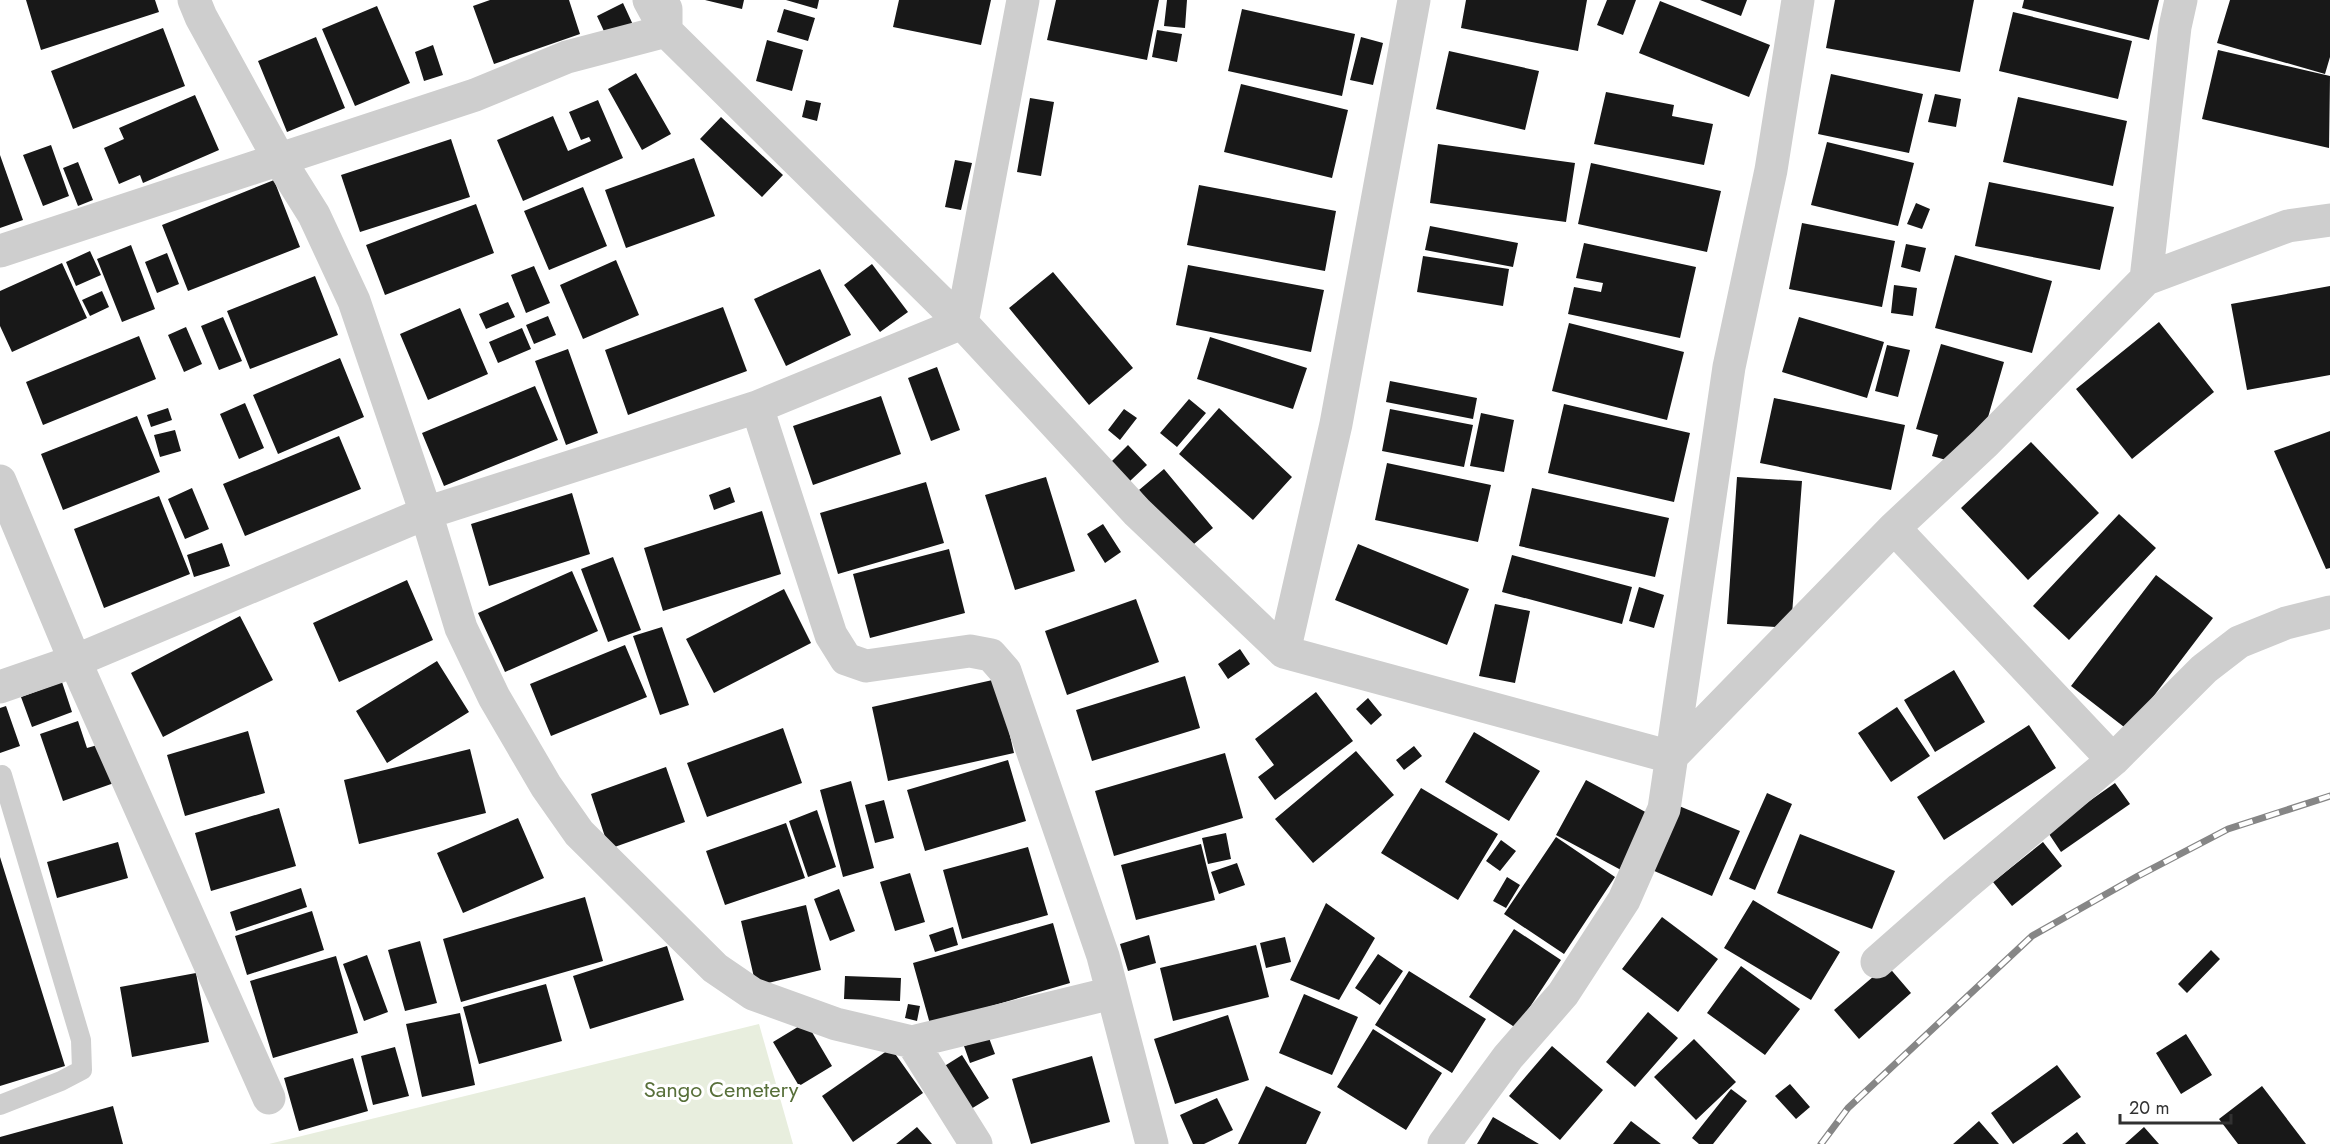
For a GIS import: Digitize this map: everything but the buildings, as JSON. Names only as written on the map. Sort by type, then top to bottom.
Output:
[{"type":"street","points":[[194,0],[201,17],[279,159],[314,215],[354,301],[426,513],[461,628],[494,697],[546,786],[579,833],[715,968],[753,993],[836,1024],[912,1042],[1112,993]]},
{"type":"street","points":[[649,0],[962,323],[1137,512],[1284,652],[1671,757]]},
{"type":"street","points":[[962,323],[1023,0]]},
{"type":"street","points":[[1284,652],[1336,424],[1414,0]]},
{"type":"street","points":[[1444,1144],[1508,1057],[1563,994],[1624,900],[1664,808],[1728,366],[1771,170],[1798,0]]},
{"type":"street","points":[[2146,279],[2175,27],[2181,0]]},
{"type":"street","points":[[0,251],[475,95],[666,15]]},
{"type":"street","points":[[1671,757],[1893,528],[1985,443],[2146,279],[2288,226],[2330,220]]},
{"type":"street","points":[[0,687],[75,661],[426,513],[757,407],[962,323]]},
{"type":"street","points":[[757,407],[831,635],[846,659],[866,666],[970,651],[991,655],[1005,671],[1103,956],[1152,1144]]},
{"type":"street","points":[[0,481],[75,661],[268,1098]]},
{"type":"street","points":[[1893,528],[2113,760]]},
{"type":"street","points":[[1877,962],[2113,760],[2204,669],[2239,642],[2286,623],[2330,612]]},
{"type":"street","points":[[912,1042],[975,1144]]},
{"type":"lane","points":[[0,1105],[61,1081],[82,1070],[81,1040],[2,775]]},
{"type":"green space","name":"Sango Cemetery","points":[[759,1024],[793,1144],[269,1144]]},
{"type":"railway","points":[[1821,1144],[1848,1108],[2032,936],[2138,876],[2228,829],[2330,796]]}]
